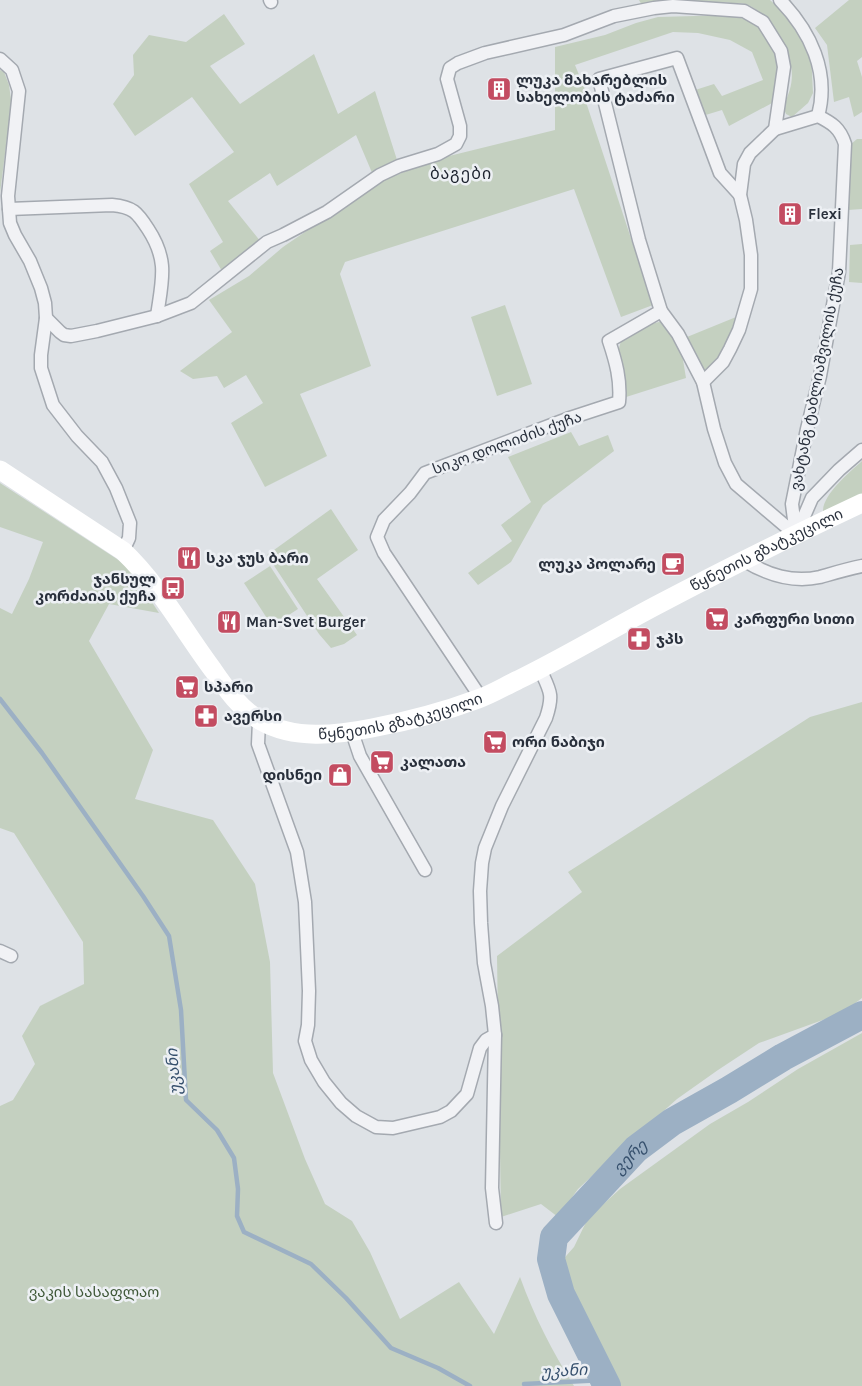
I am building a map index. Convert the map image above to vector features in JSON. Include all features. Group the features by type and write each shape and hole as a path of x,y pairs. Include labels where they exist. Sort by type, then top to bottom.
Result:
{"main road":[{"name":"წყნეთის გზატკეცილი","path":"0,470 123,552 138,566 235,699 259,720 270,726 293,732 332,735 438,714 480,698 540,669 744,561 862,503"}],"street":[{"path":"703,382 723,362 739,330 751,289 752,256 740,195 744,164 750,153 775,129 818,116 821,104 822,87 819,65 813,47 794,15 780,0"},
{"path":"46,318 64,335 71,336 158,316 191,303 267,242 283,236 326,212 380,175 399,166 444,151 456,144 460,136 460,126 447,79 450,68 485,53 564,35 632,11 674,6 744,11 763,22 781,51 784,67 775,129"},
{"path":"740,195 720,173 677,58 599,79 639,240 661,310 678,334 703,382 714,429 736,484 796,535 812,498 839,470 862,450"},
{"path":"0,59 12,70 19,91 10,179 10,222 30,261 45,303 46,318 40,355 41,368 49,396 60,416 102,462 116,488 130,523 129,538 123,552"},
{"name":"ვახტანგ ტაბლიაშვილის ქუჩა","path":"796,535 792,504 820,376 839,272 845,144 836,125 818,116"},
{"path":"10,209 112,205 126,206 138,214 156,242 162,258 163,275 158,316"},
{"name":"სიკო დოლიძის ქუჩა","path":"480,698 473,684 384,553 377,537 384,520 425,473 483,450 619,402 618,369 609,341 661,310"},
{"path":"744,561 761,571 786,579 802,580 862,566"},
{"path":"496,1223 492,1188 495,1035 480,923 482,863 485,848 502,806 546,718 551,703 551,692 540,669"},
{"path":"259,720 258,744 297,852 305,902 308,971 308,1025 305,1041 311,1060 324,1082 341,1103 356,1116 376,1127 393,1128 440,1117 451,1111 467,1094 480,1048 486,1040 495,1035"},
{"path":"352,732 360,756 425,870"}],"green space":[{"path":"639,0 770,0 789,17 811,53 813,93 808,103 792,117 786,114 783,107 792,78 788,56 775,29 754,8 742,3 710,2 644,9"},
{"path":"849,0 862,0 862,57 857,61 862,77 862,112 854,117 849,97 834,102 827,45 815,28"},
{"path":"224,14 245,44 210,66 240,104 314,54 338,114 375,91 398,163 373,175 356,135 277,186 270,173 228,201 261,242 222,271 210,251 223,242 189,184 234,152 192,97 135,136 113,104 134,75 133,55 149,35 186,42"},
{"path":"731,15 751,21 768,36 777,54 780,71 774,102 729,126 722,110 699,117 692,91 714,84 722,96 763,80 752,52 730,40 698,33 673,32 575,65 586,92 583,93 653,305 621,317 574,189 345,262 340,274 371,366 300,394 327,456 265,487 231,423 263,403 246,375 224,388 217,376 193,379 180,371 232,332 209,300 249,276 283,247 378,182 441,158 555,130 555,47 605,35 658,17"},
{"path":"0,70 4,72 9,85 13,114 7,138 0,193"},
{"path":"857,139 862,139 862,209 848,210 850,145"},
{"path":"862,244 862,283 849,282 850,245"},
{"path":"505,305 532,384 497,396 471,317"},
{"path":"741,315 716,364 693,375 687,337"},
{"path":"662,321 679,336 686,378 623,398 618,352 622,337 632,330"},
{"path":"571,432 579,446 608,435 614,451 543,505 511,562 478,585 468,573 512,541 501,525 531,502 508,457"},
{"path":"862,461 862,497 825,513 823,511 827,498 844,477"},
{"name":"ვაკის სასაფლაო","path":"0,483 120,561 133,573 159,613 109,604 89,641 153,750 135,799 213,820 255,884 270,962 273,1073 305,1159 325,1204 352,1221 370,1252 400,1319 459,1282 494,1334 520,1277 544,1333 574,1386 0,1386 0,1106 13,1100 35,1064 22,1036 40,1006 84,984 83,942 14,833 0,828 0,608 12,614 29,579 43,542 0,527"},
{"path":"331,509 358,550 317,579 357,635 344,644 331,648 319,634 267,555"},
{"path":"270,566 298,609 272,626 244,583"},
{"path":"862,702 862,998 842,1013 759,1043 677,1099 578,1189 558,1217 541,1204 501,1217 497,956 582,892 568,872 810,717"},
{"path":"862,1033 862,1386 609,1386 563,1292 559,1264 574,1247 588,1218 620,1189 710,1124 798,1069"}],"waterway":[{"name":"უკანი","path":"0,699 42,753 169,936 181,1010 186,1100 217,1130 234,1158 238,1189 237,1216 244,1232 311,1264 346,1298 391,1348 438,1368 470,1386"},
{"name":"ვერე","path":"607,1386 561,1294 551,1259 554,1237 636,1149 672,1122 783,1057 862,1015"},
{"name":"უკანი","path":"524,1384 605,1380"}],"place":[{"name":"ლუკა მახარებლის სახელობის ტაძარი","path":"499,89"},
{"name":"Flexi","path":"790,214"},
{"name":"სკა ჯუს ბარი","path":"189,558"},
{"name":"ლუკა პოლარე","path":"673,564"},
{"name":"ჯანსულ კორძაიას ქუჩა","path":"173,588"},
{"name":"კარფური სითი","path":"717,619"},
{"name":"Man-Svet Burger","path":"229,622"},
{"name":"ჯპს","path":"639,639"},
{"name":"სპარი","path":"187,687"},
{"name":"ავერსი","path":"206,716"},
{"name":"ორი ნაბიჯი","path":"495,742"},
{"name":"კალათა","path":"382,762"},
{"name":"დისნეი","path":"340,775"}],"district":[{"name":"ბაგები","path":"461,173"}]}
